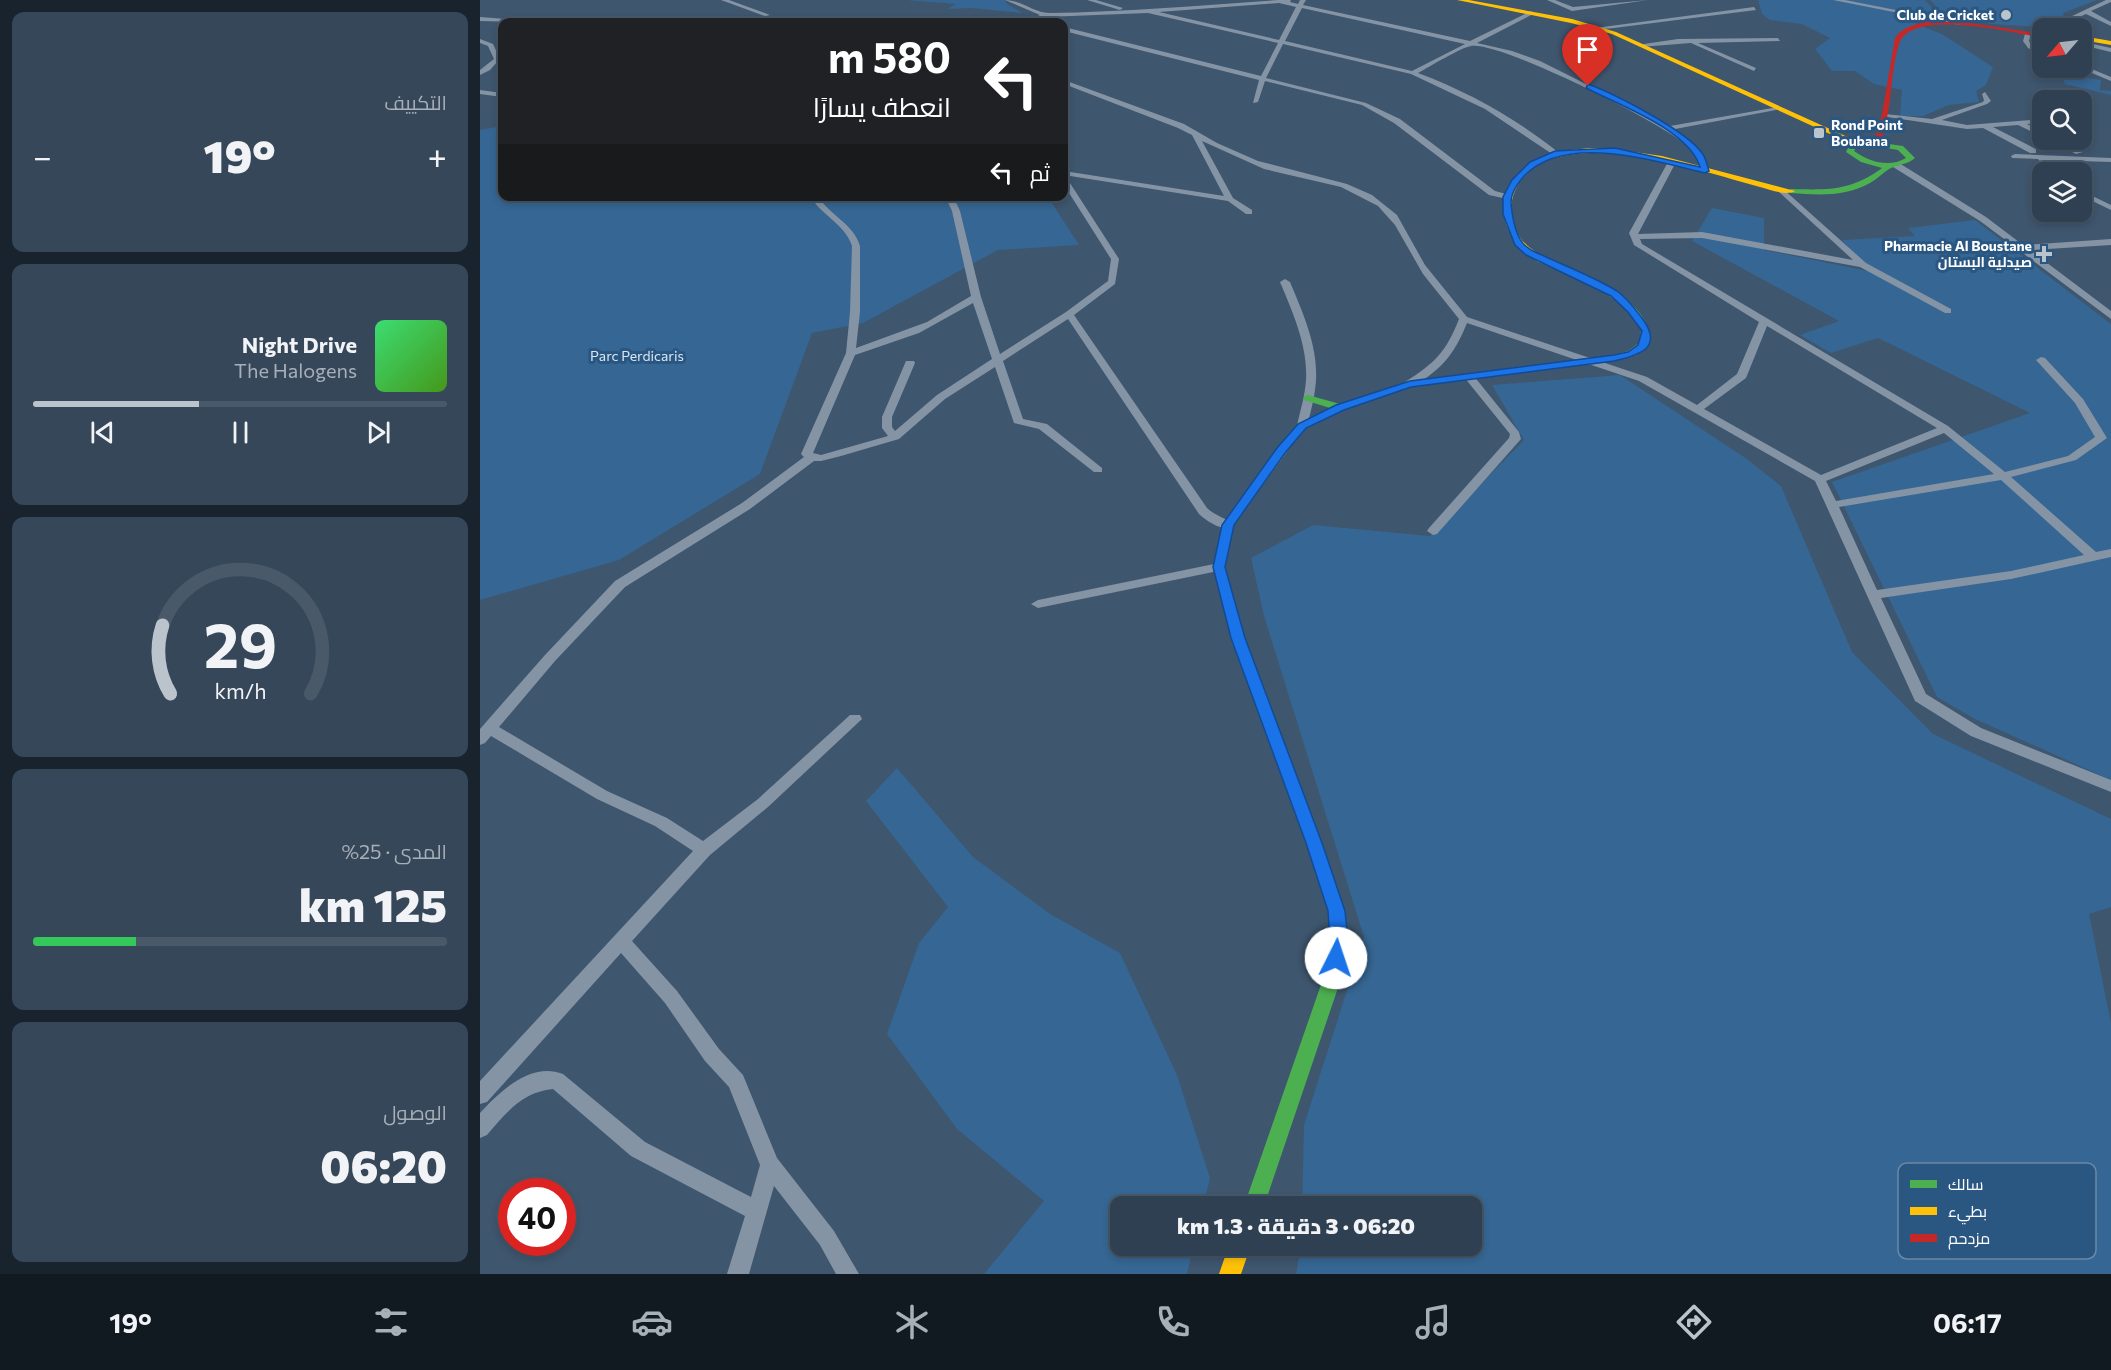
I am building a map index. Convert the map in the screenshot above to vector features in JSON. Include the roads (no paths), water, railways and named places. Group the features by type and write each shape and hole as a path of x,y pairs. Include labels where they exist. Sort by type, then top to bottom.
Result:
{"street":[{"path":"724,0 781,18"},
{"path":"1008,0 1044,15 1300,2 1470,43 1538,62 1669,128 1700,155 1705,171"},
{"path":"1090,0 1133,11"},
{"path":"1174,5 1190,0"},
{"path":"1260,0 1270,2"},
{"path":"1460,0 1598,28 1640,45 1856,145 1883,141 1904,150 1911,158 1904,163 1893,165 1867,162 1850,152 1856,145"},
{"path":"1550,0 1574,9 1646,0"},
{"path":"1836,0 2032,35"},
{"path":"2074,18 2111,0"},
{"path":"1255,102 1263,78 1300,2"},
{"path":"1598,28 1754,9"},
{"path":"1148,11 1413,73 1444,84 1491,108 1533,135 1555,154"},
{"path":"2086,11 2111,24"},
{"path":"1413,73 1531,13"},
{"path":"1039,18 1044,15"},
{"path":"1920,16 1935,23"},
{"path":"480,19 498,20"},
{"path":"1883,141 1889,80 1899,38 1904,31 1935,23 1959,23"},
{"path":"1068,30 1246,76 1341,97 1371,107 1397,122 1492,193 1507,197"},
{"path":"2032,38 2026,41 2032,48"},
{"path":"2092,39 2111,46"},
{"path":"1640,45 1689,41 1778,40"},
{"path":"480,41 491,45 498,55"},
{"path":"1689,41 1754,69"},
{"path":"480,73 498,60"},
{"path":"2092,71 2111,79"},
{"path":"1068,84 1170,122 1194,135 1275,170 1346,186 1380,204 1399,221 1421,264 1442,294 1464,319 1643,379 1821,478 1920,698 1976,732 2111,786"},
{"path":"480,92 498,94"},
{"path":"1933,121 1985,103 1988,101 1984,94"},
{"path":"1669,128 1778,109"},
{"path":"1885,116 1967,127 2032,121"},
{"path":"2017,122 2032,130"},
{"path":"1985,126 2032,150"},
{"path":"1194,135 1230,199"},
{"path":"1257,1196 1333,976 1339,941 1337,911 1238,638 1219,567 1228,525 1281,450 1302,426 1340,407 1410,384 1631,354 1642,347 1647,339 1644,325 1614,294 1542,260 1518,244 1507,214 1507,197 1515,182 1532,164 1555,154 1615,150 1782,190 1840,190 1866,183 1873,176 1893,165"},
{"path":"2075,150 2079,152"},
{"path":"2015,156 2111,160"},
{"path":"2041,158 2045,162"},
{"path":"2100,159 2111,169"},
{"path":"1672,162 1633,233 1642,249 1944,428 2003,476 2094,557"},
{"path":"1867,162 1873,176"},
{"path":"1893,165 1983,219 2111,316"},
{"path":"1068,173 1230,199 1249,212"},
{"path":"817,201 848,229 856,246 855,312 851,353 807,454 820,458 895,437 941,397 998,362 1112,282 1115,259 1068,186"},
{"path":"1782,190 1863,265 1948,311"},
{"path":"2092,198 2111,208"},
{"path":"951,201 956,211 976,297 1018,421 1043,426 1098,470"},
{"path":"1634,237 1701,235 1863,265"},
{"path":"2022,248 2109,242"},
{"path":"1285,282 1303,327 1309,352 1311,379 1302,426"},
{"path":"851,353 942,321 976,297"},
{"path":"1069,314 1203,511 1212,519 1228,525"},
{"path":"1410,384 1445,359 1452,350 1464,319"},
{"path":"1698,409 1742,376 1764,322"},
{"path":"1832,505 2003,476 2072,458 2106,439 2079,401 2041,360"},
{"path":"895,437 887,428 887,417 910,363"},
{"path":"1433,531 1515,439 1515,434 1470,377"},
{"path":"1308,398 1340,407"},
{"path":"1821,478 1936,434 1944,428"},
{"path":"704,850 661,822 602,795 485,734 558,649 620,584 746,506 812,457"},
{"path":"1873,595 2011,574 2111,553"},
{"path":"1038,604 1219,567"},
{"path":"480,1095 704,850 763,803 855,719"},
{"path":"621,941 671,997 712,1054 736,1081 770,1165 827,1238 848,1274"},
{"path":"480,1128 508,1097 524,1085 536,1080 556,1080 638,1149 757,1211"},
{"path":"738,1274 770,1165"},
{"path":"1230,1274 1236,1256"}],"place":[{"name":"Club de Cricket","path":"2006,15"},
{"name":"Rond Point Boubana","path":"1819,133"},
{"name":"Pharmacie Al Boustane صيدلية البستان","path":"2044,254"}],"park label":[{"name":"Parc Perdicaris","path":"637,356"}]}
